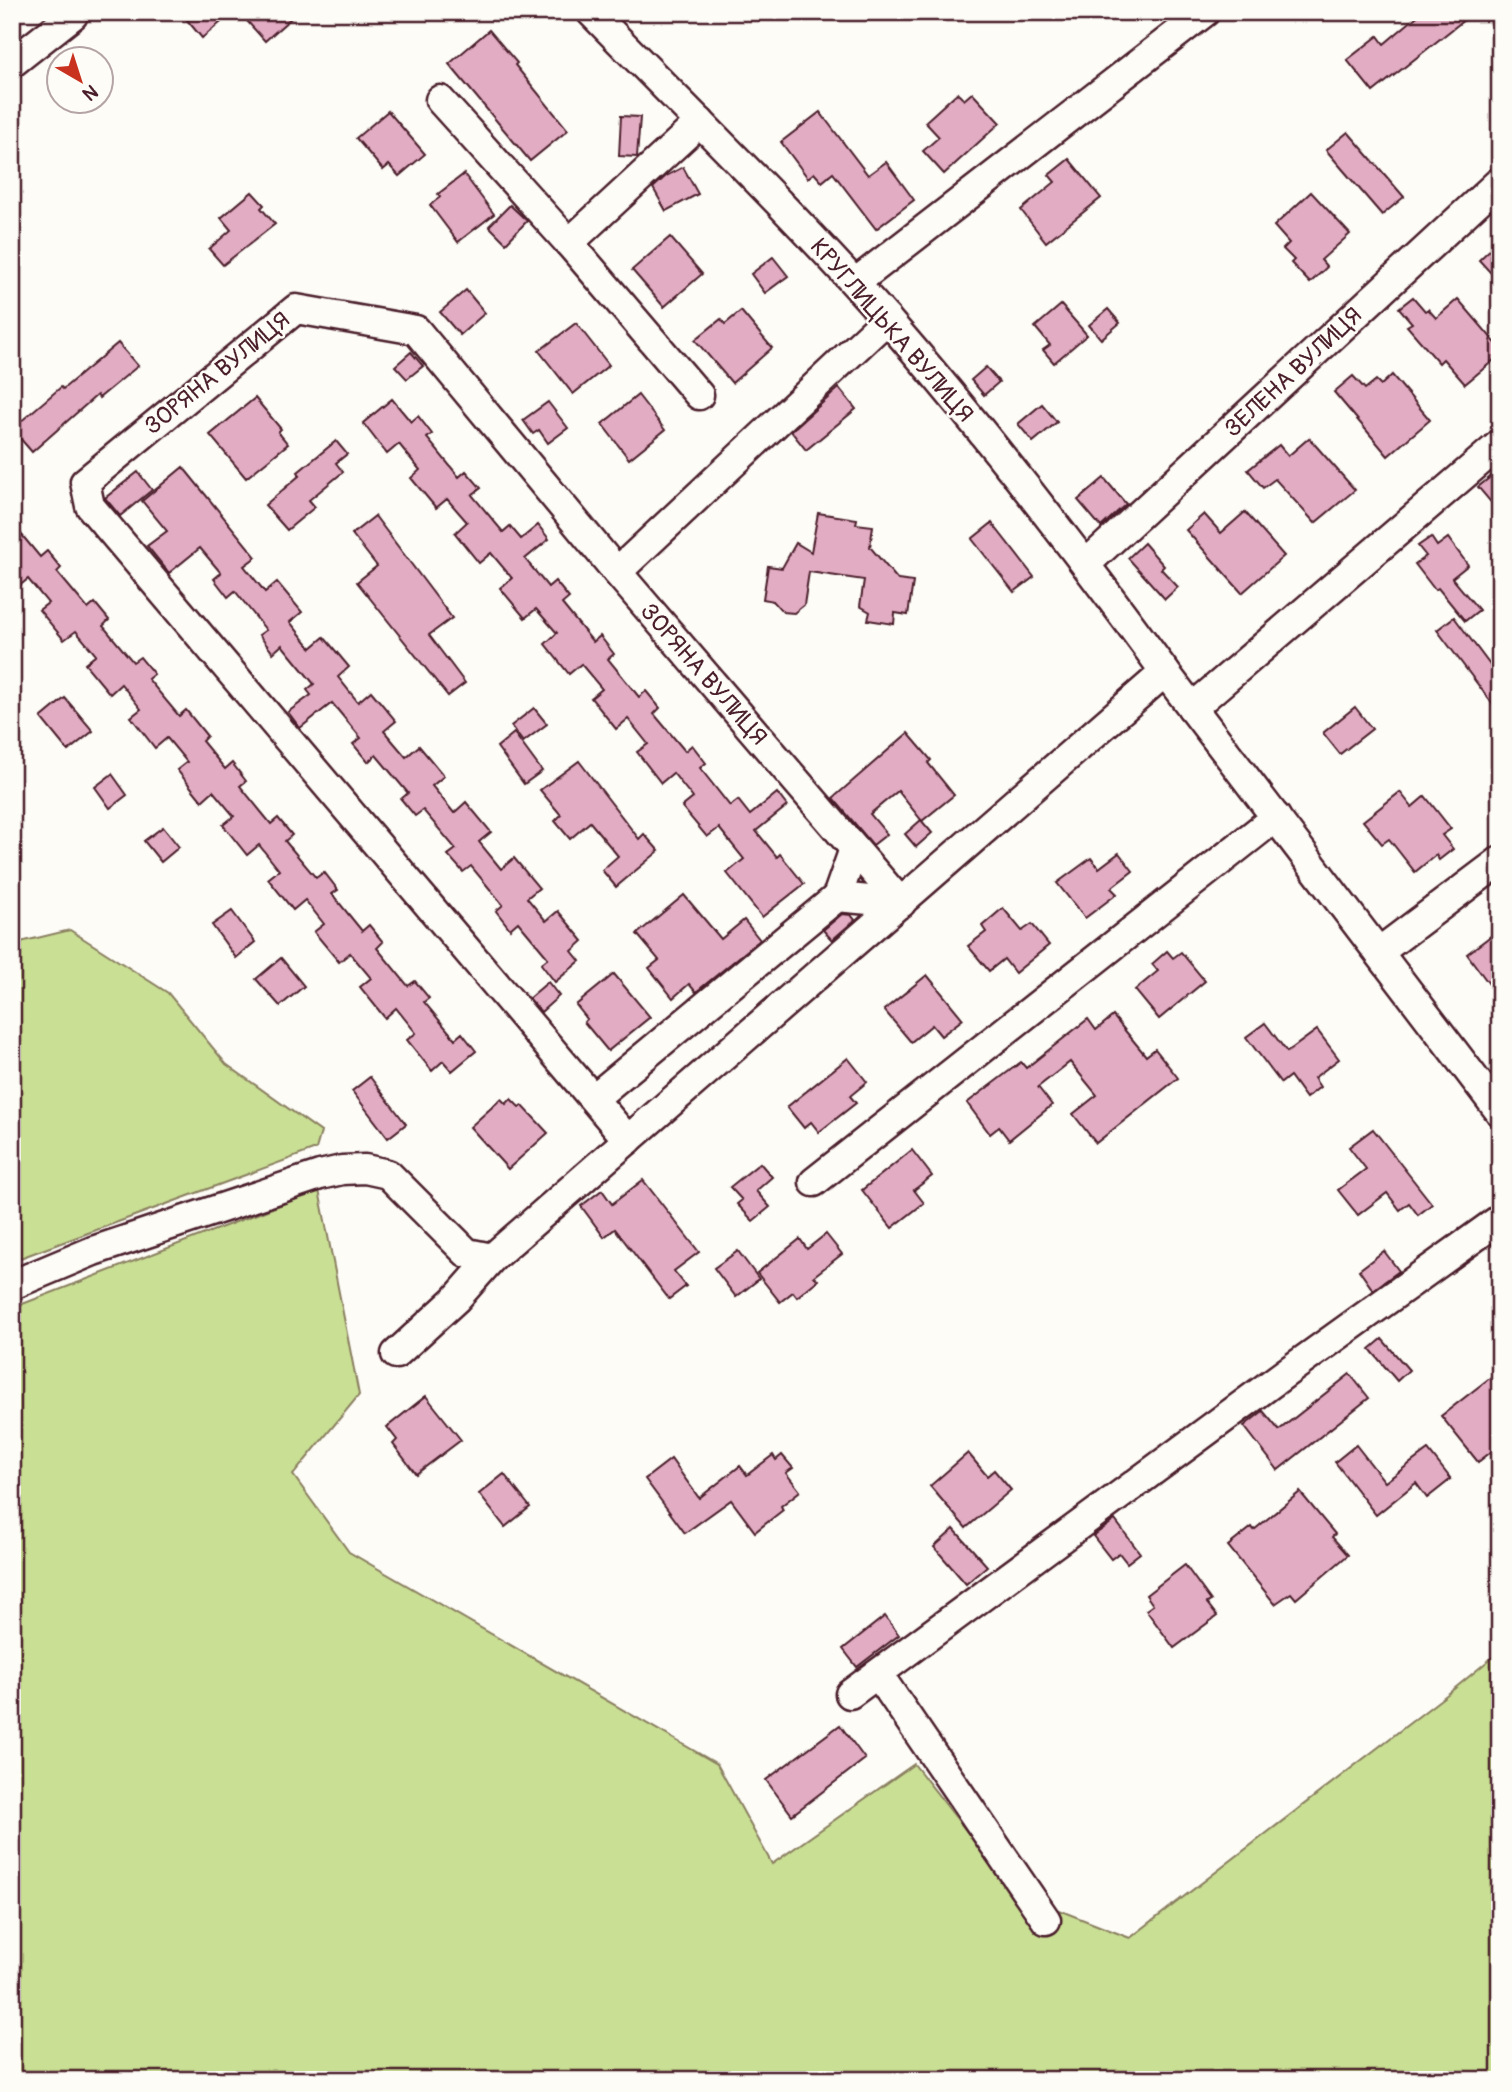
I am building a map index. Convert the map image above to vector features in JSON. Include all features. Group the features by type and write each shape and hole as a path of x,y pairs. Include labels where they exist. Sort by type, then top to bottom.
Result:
{"street":[{"path":"12,63 74,12"},
{"name":"КРУГЛИЦЬКА ВУЛИЦЯ","path":"591,12 855,284 976,425 1086,564 1192,708 1500,1112"},
{"path":"855,284 1205,12"},
{"path":"440,100 569,243 699,395"},
{"path":"569,243 700,122"},
{"name":"ЗЕЛЕНА ВУЛИЦЯ","path":"1086,564 1500,181"},
{"name":"ЗОРЯНА ВУЛИЦЯ","path":"628,1140 90,506 85,482 296,309 416,330 617,572 901,902"},
{"path":"617,572 887,319"},
{"path":"1192,708 1500,444"},
{"path":"396,1353 456,1299 492,1258 1165,672"},
{"path":"814,1182 1276,817"},
{"path":"594,1098 837,897 855,849"},
{"path":"1379,952 1500,861"},
{"path":"837,897 901,902"},
{"path":"12,1285 93,1251 342,1170 365,1169 388,1174 467,1253 492,1258"},
{"path":"850,1695 1500,1219"},
{"path":"878,1674 1046,1920"}],"green space":[{"path":"70,930 168,993 226,1064 321,1132 316,1149 12,1261 12,944"},
{"path":"319,1190 359,1395 293,1475 349,1552 717,1764 772,1864 914,1764 1015,1893 1130,1938 1500,1651 1500,2080 12,2080 12,1308"}],"building":[{"path":"196,12 233,12 202,38 187,20"},
{"path":"239,12 298,12 265,41"},
{"path":"1422,12 1474,12 1373,92 1347,60 1378,36 1384,44"},
{"path":"489,30 568,130 530,161 449,64"},
{"path":"957,93 964,100 972,93 1000,123 944,174 923,151 939,137 925,122"},
{"path":"388,111 425,154 399,176 389,165 383,170 356,138"},
{"path":"820,112 868,175 886,162 914,200 876,229 833,173 822,182 814,173 808,178 781,142"},
{"path":"621,116 640,117 637,157 619,156"},
{"path":"1348,132 1404,197 1382,215 1326,150"},
{"path":"1069,159 1101,198 1046,242 1021,210 1055,182 1049,175"},
{"path":"683,167 698,194 666,211 653,188 666,176"},
{"path":"464,174 494,214 458,242 430,205 440,197 438,194"},
{"path":"252,192 264,205 261,208 275,224 223,265 209,249 231,230 221,218"},
{"path":"1311,192 1350,234 1321,260 1327,267 1310,283 1291,263 1294,260 1283,249 1289,243 1274,226"},
{"path":"510,205 527,221 506,243 489,226"},
{"path":"670,237 702,274 664,307 632,270"},
{"path":"1500,240 1500,283 1479,260"},
{"path":"773,257 788,276 765,293 751,274"},
{"path":"466,290 485,313 460,335 440,312"},
{"path":"1413,297 1425,311 1428,309 1436,318 1458,299 1500,348 1500,355 1465,384 1443,359 1439,363 1407,326 1412,323 1399,308"},
{"path":"1061,305 1087,335 1054,363 1043,350 1050,345 1035,327"},
{"path":"1108,309 1120,323 1101,339 1089,325"},
{"path":"741,311 772,348 732,383 695,340 721,319 725,324"},
{"path":"576,323 609,365 573,394 539,351"},
{"path":"118,343 138,366 99,398 97,395 32,452 12,429"},
{"path":"411,352 423,366 407,379 395,366"},
{"path":"986,367 999,382 984,395 971,380"},
{"path":"1392,375 1430,420 1388,456 1334,392 1353,376 1365,389 1376,380 1381,385"},
{"path":"839,388 856,409 806,450 791,431"},
{"path":"638,395 665,430 629,459 602,424"},
{"path":"255,398 281,429 278,432 288,444 246,478 210,435"},
{"path":"392,399 411,422 418,416 432,434 427,438 459,477 466,471 481,488 472,495 503,532 510,526 521,539 538,525 549,539 525,559 548,587 555,581 569,598 562,604 593,642 600,636 614,654 608,659 639,697 646,691 660,708 654,714 685,751 692,745 706,763 700,768 730,806 738,800 750,815 777,793 787,806 756,831 777,857 780,854 804,884 762,917 727,873 744,859 719,828 707,837 682,807 693,798 673,773 661,783 637,752 648,744 628,719 616,729 591,698 602,689 581,664 569,674 545,644 557,633 536,609 525,618 500,588 512,578 491,553 479,563 455,533 467,522 447,499 436,508 411,478 420,470 399,444 387,454 363,423"},
{"path":"548,402 568,428 548,443 539,430 533,434 523,420"},
{"path":"1042,404 1057,422 1033,442 1018,424"},
{"path":"1309,438 1355,490 1315,523 1275,479 1263,488 1248,470 1279,445 1288,456"},
{"path":"336,441 347,454 336,463 343,472 309,500 315,507 287,530 265,505 300,475 298,472"},
{"path":"183,467 256,557 244,566 265,592 277,582 302,612 290,622 311,648 324,637 349,667 338,677 358,702 371,691 396,721 384,731 406,757 419,746 444,776 432,786 454,813 466,802 491,832 479,842 501,869 514,858 539,888 527,898 546,921 558,911 583,941 572,951 580,961 555,982 541,964 548,958 518,922 510,929 496,911 503,905 471,866 463,872 448,855 456,849 423,810 415,816 401,799 408,793 376,755 368,762 353,744 361,738 332,703 300,728 288,712 311,695 307,690 314,684 282,645 273,653 259,635 266,630 235,591 228,597 214,579 221,573 200,548 169,573 147,546 167,531 142,501"},
{"path":"138,472 152,490 120,516 105,498"},
{"path":"1493,475 1500,484 1500,513 1478,487"},
{"path":"1104,478 1126,504 1101,527 1078,500"},
{"path":"1245,512 1284,556 1242,593 1186,530 1204,514 1221,533"},
{"path":"818,513 857,519 856,524 873,526 870,547 898,580 913,582 908,615 895,613 894,624 868,620 870,612 860,606 864,580 809,572 804,605 794,613 783,612 773,601 763,599 768,566 782,568 796,543 811,552"},
{"path":"375,516 452,618 429,635 465,683 448,696 357,582 377,566 352,534"},
{"path":"992,523 1034,577 1014,592 972,539"},
{"path":"21,534 40,557 47,551 61,568 57,572 88,609 95,603 109,620 103,626 133,662 140,657 154,674 148,679 179,716 186,710 207,736 202,741 225,769 232,763 246,781 240,786 271,824 278,818 292,835 285,841 316,878 324,872 338,890 332,894 362,931 369,925 383,942 377,948 408,986 415,981 429,998 424,1002 455,1039 462,1033 476,1051 452,1071 443,1061 432,1071 407,1040 416,1033 396,1008 385,1018 360,987 371,978 350,953 339,962 314,932 324,924 305,900 293,910 268,879 279,870 259,845 247,855 223,825 234,816 213,791 202,801 177,770 187,762 167,738 155,748 131,717 141,709 121,684 110,694 85,664 96,655 76,631 64,640 39,610 48,603 28,579 12,592 12,541"},
{"path":"1431,537 1437,546 1448,538 1468,565 1452,578 1479,610 1465,621 1438,588 1435,590 1415,564 1426,556 1418,546"},
{"path":"1144,543 1164,566 1161,569 1178,587 1165,599 1128,558"},
{"path":"1454,617 1490,665 1500,657 1500,714 1437,630"},
{"path":"65,698 93,731 68,751 41,718"},
{"path":"1355,707 1372,729 1340,754 1323,733"},
{"path":"534,708 547,724 523,742 511,726"},
{"path":"514,733 542,771 524,784 497,747"},
{"path":"908,733 931,760 928,763 954,795 922,821 898,791 870,814 887,834 873,845 833,798"},
{"path":"579,761 639,839 644,834 659,851 616,887 602,870 618,856 590,822 570,839 555,821 561,815 540,790"},
{"path":"112,774 127,795 110,808 95,787"},
{"path":"1400,792 1412,807 1425,796 1451,829 1442,835 1453,849 1439,860 1436,855 1415,872 1389,839 1382,844 1363,821"},
{"path":"921,820 932,833 916,847 905,834"},
{"path":"163,827 179,847 161,862 144,841"},
{"path":"1119,853 1133,871 1111,888 1117,894 1085,918 1057,883 1091,858 1099,868"},
{"path":"684,895 721,939 744,920 760,940 696,992 689,984 673,998 649,968 659,960 637,934"},
{"path":"1003,908 1022,931 1032,924 1049,945 1015,973 1004,959 989,971 968,946 986,932 982,926"},
{"path":"232,911 255,942 236,958 212,925"},
{"path":"842,914 851,915 855,920 832,940 823,930"},
{"path":"1500,929 1500,999 1467,954"},
{"path":"1167,951 1173,958 1181,952 1205,981 1159,1019 1135,990 1158,971 1152,964"},
{"path":"281,958 304,986 280,1006 256,979"},
{"path":"614,974 650,1017 608,1051 584,1022 587,1019 576,1005"},
{"path":"927,975 963,1019 941,1036 932,1025 911,1042 884,1010"},
{"path":"548,982 559,996 541,1012 529,998"},
{"path":"1113,1016 1146,1056 1155,1049 1178,1078 1096,1143 1073,1114 1097,1095 1070,1062 1038,1087 1052,1105 1009,1140 999,1127 990,1134 967,1103 1021,1062 1026,1068 1088,1019 1096,1030"},
{"path":"1265,1023 1287,1052 1317,1030 1339,1059 1314,1078 1320,1087 1306,1098 1290,1076 1281,1083 1246,1037"},
{"path":"848,1058 867,1082 850,1096 856,1103 819,1132 811,1122 804,1128 787,1107"},
{"path":"370,1077 406,1124 388,1138 352,1091"},
{"path":"501,1099 506,1104 511,1099 519,1107 522,1105 548,1133 508,1169 470,1127"},
{"path":"1373,1129 1432,1204 1418,1215 1409,1203 1400,1210 1387,1193 1358,1215 1338,1190 1366,1169 1349,1147"},
{"path":"912,1150 932,1176 914,1190 924,1203 892,1228 862,1190"},
{"path":"760,1163 772,1177 756,1191 770,1207 753,1221 737,1204 742,1200 730,1187"},
{"path":"643,1180 699,1252 674,1271 686,1286 669,1299 615,1229 604,1237 581,1206 602,1190 612,1204"},
{"path":"826,1234 842,1254 814,1276 818,1280 797,1297 793,1292 780,1302 757,1273 800,1239 807,1249"},
{"path":"738,1251 759,1279 736,1297 714,1268"},
{"path":"1384,1251 1399,1271 1373,1290 1359,1270"},
{"path":"1382,1339 1409,1370 1397,1381 1370,1349"},
{"path":"1500,1370 1500,1445 1478,1462 1441,1416"},
{"path":"1350,1374 1369,1398 1278,1470 1244,1426 1263,1411 1279,1430"},
{"path":"426,1396 461,1440 416,1474 393,1444 397,1440 387,1427"},
{"path":"1356,1445 1385,1482 1428,1450 1451,1479 1427,1498 1416,1483 1376,1515 1335,1462"},
{"path":"968,1453 987,1476 994,1470 1011,1490 966,1528 930,1486"},
{"path":"773,1455 776,1460 782,1455 793,1468 786,1473 800,1491 781,1506 783,1510 755,1532 731,1500 685,1533 645,1479 671,1459 699,1498 740,1466 747,1475"},
{"path":"504,1474 530,1507 505,1527 479,1494"},
{"path":"1300,1492 1335,1534 1332,1537 1348,1555 1296,1599 1291,1593 1275,1604 1228,1546 1252,1527 1254,1530"},
{"path":"1115,1520 1140,1553 1127,1563 1119,1553 1111,1559 1093,1536"},
{"path":"954,1529 987,1566 966,1584 934,1547"},
{"path":"1185,1565 1211,1601 1207,1603 1217,1616 1174,1648 1146,1610 1153,1605 1146,1595"},
{"path":"885,1616 899,1635 857,1667 843,1649"},
{"path":"840,1725 865,1759 792,1815 766,1780"}]}
